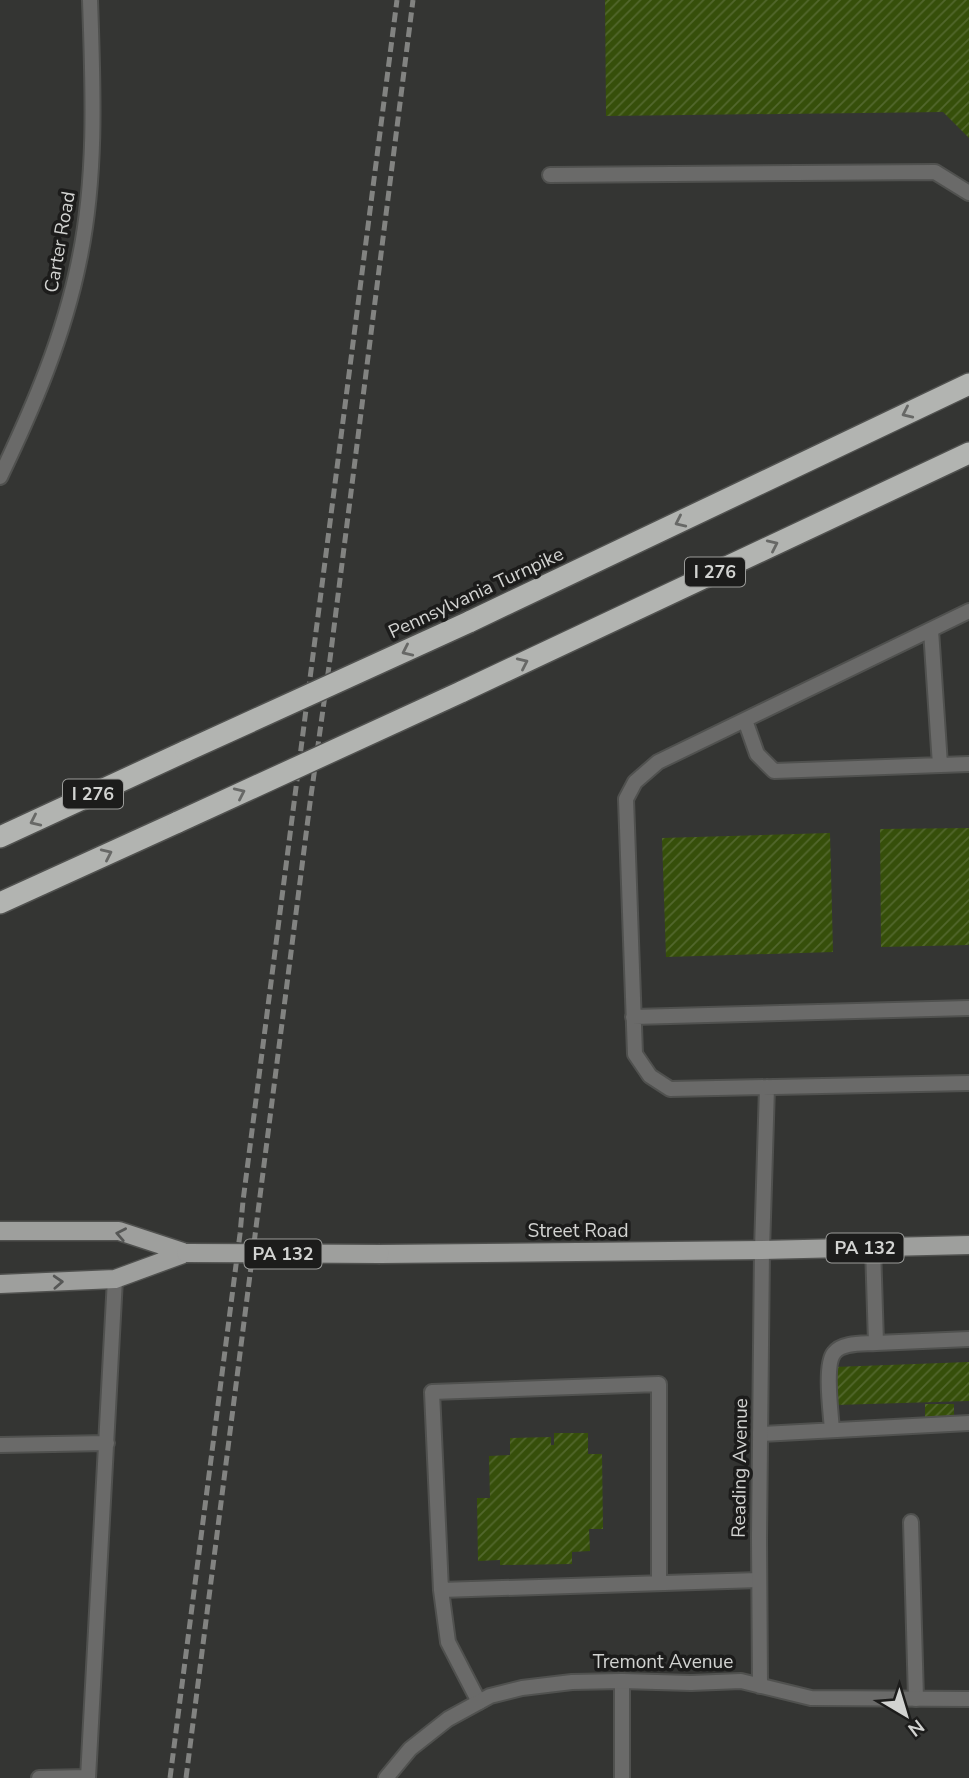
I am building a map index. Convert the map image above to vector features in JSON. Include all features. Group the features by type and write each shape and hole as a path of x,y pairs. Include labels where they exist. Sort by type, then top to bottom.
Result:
{"highway":[{"name":"Pennsylvania Turnpike","path":"0,837 469,622 969,384"},
{"name":"I 276","path":"0,903 461,692 969,453"}],"main road":[{"name":"Street Road","path":"0,1231 119,1231 186,1253 380,1254 969,1245"},
{"name":"Street Road","path":"0,1284 116,1279 186,1253"}],"street":[{"name":"Carter Road","path":"0,477 58,339 80,260 92,156 93,93 89,0"},
{"path":"551,174 935,172 969,192"},
{"path":"969,611 658,762 635,782 626,799 635,1054 650,1076 670,1089 969,1083"},
{"path":"931,629 940,765"},
{"path":"745,720 757,754 774,771 969,764"},
{"path":"633,1017 969,1007"},
{"name":"Reading Avenue","path":"760,1686 762,1250 767,1087"},
{"path":"873,1247 876,1343"},
{"path":"39,1778 88,1777 116,1279"},
{"path":"832,1430 828,1369 834,1353 845,1346 969,1339"},
{"path":"479,1702 448,1642 440,1590 432,1392 659,1384 659,1583"},
{"path":"760,1434 969,1423"},
{"path":"0,1445 107,1443"},
{"path":"911,1522 916,1699"},
{"path":"440,1590 759,1580"},
{"path":"622,1681 622,1778"},
{"name":"Tremont Avenue","path":"386,1778 410,1749 448,1719 490,1696 522,1688 572,1682 741,1681 811,1698 969,1699"}],"building":[{"path":"605,0 969,0 969,138 943,112 606,116"},
{"path":"969,828 969,945 881,947 880,829"},
{"path":"830,833 833,952 666,957 662,838"},
{"path":"969,1362 969,1401 835,1405 834,1367"},
{"path":"925,1404 954,1404 954,1421 925,1422"},
{"path":"554,1433 588,1433 588,1454 602,1454 603,1529 589,1529 590,1551 572,1552 572,1564 500,1565 500,1560 478,1561 477,1498 490,1498 489,1456 510,1455 510,1438 551,1437 551,1445 554,1445"}],"railway":[{"path":"170,1778 397,0"},
{"path":"186,1778 413,0"}]}
